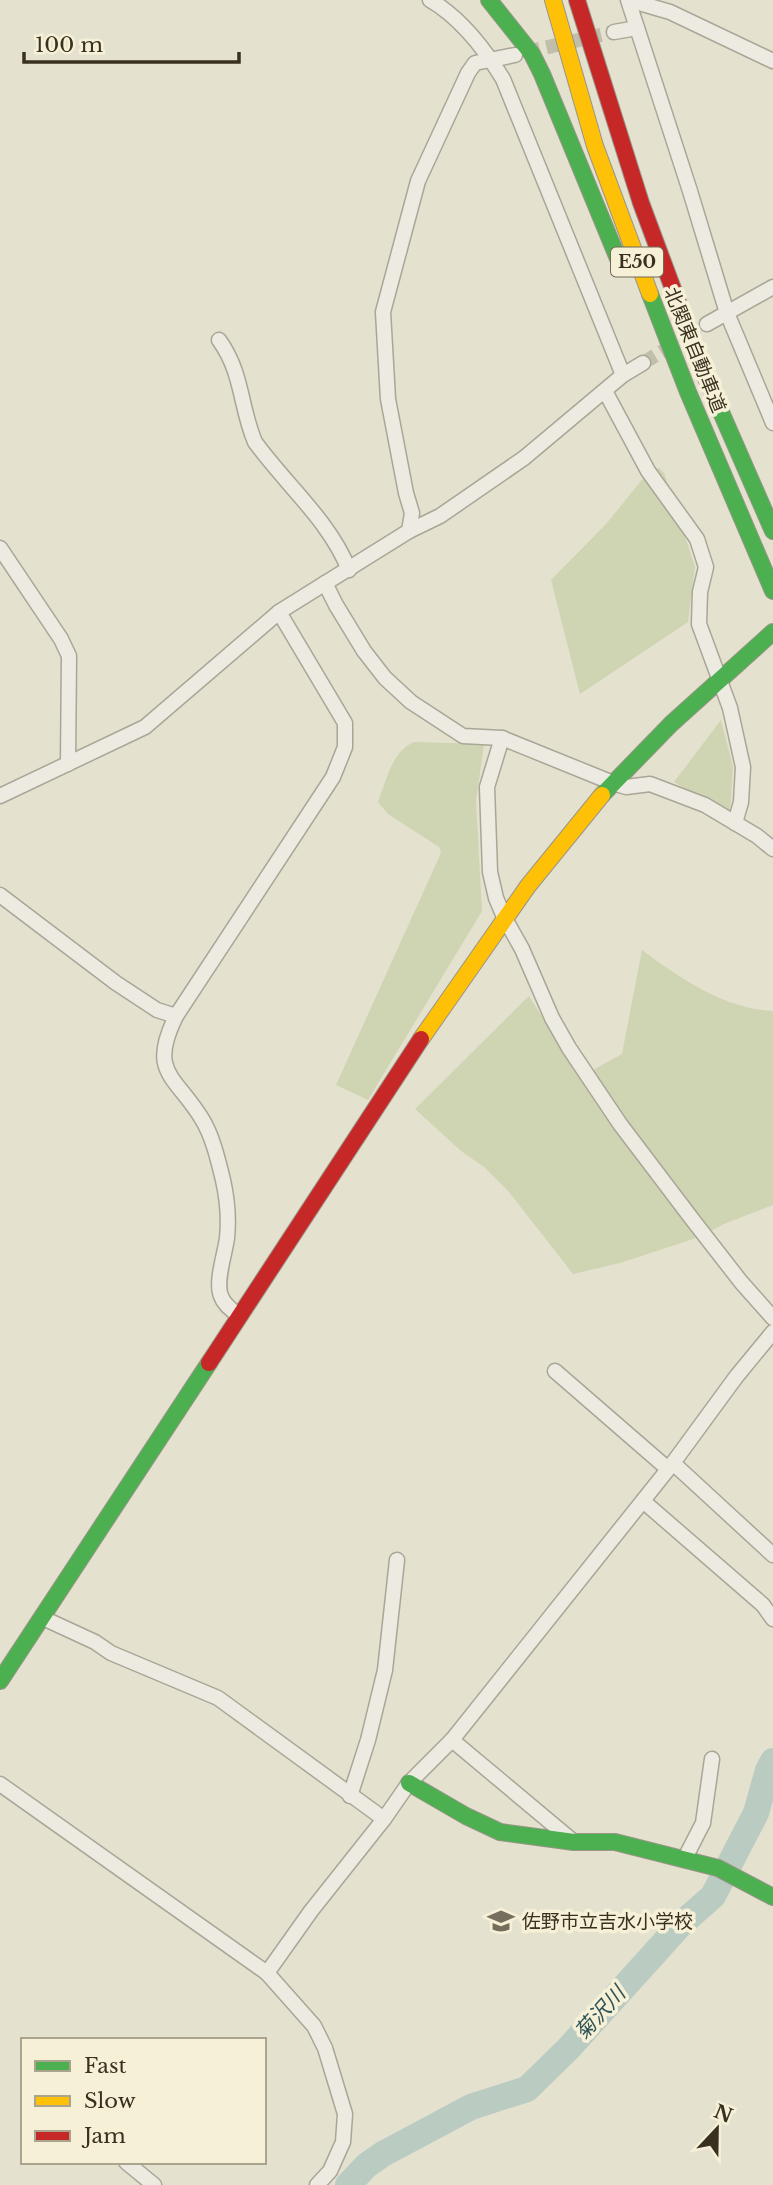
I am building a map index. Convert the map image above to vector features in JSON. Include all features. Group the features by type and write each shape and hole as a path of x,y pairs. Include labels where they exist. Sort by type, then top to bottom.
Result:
{"main road":[{"path":"489,0 525,45 542,74 628,285"},
{"name":"北関東自動車道","path":"553,0 595,146 664,331 771,587"},
{"name":"北関東自動車道","path":"578,0 648,222 709,384 773,531"},
{"path":"591,0 628,125 648,222"},
{"path":"639,310 676,397 741,517"},
{"path":"0,1681 503,917 613,783 720,678 773,632"},
{"path":"409,1783 500,1832 574,1842 615,1842 718,1868 773,1897"}],"street":[{"path":"430,0 453,15 491,60 503,79 623,375"},
{"path":"628,0 727,313 773,423"},
{"path":"628,0 670,12 773,61"},
{"path":"614,32 637,28"},
{"path":"409,531 412,513 388,399 383,312 418,181 468,74 475,63 514,55"},
{"path":"707,324 773,287"},
{"path":"219,340 234,367 255,442 328,530 342,551 349,570"},
{"path":"0,796 145,727 279,612 409,531 440,516 524,458 623,375 643,363"},
{"path":"605,391 648,471 697,539 706,567 700,592 699,624 730,708 743,767 741,802 735,823"},
{"path":"0,548 61,639 69,656 68,764"},
{"path":"325,583 349,628 384,678 411,702 463,736 502,738 626,787 650,784 705,805 757,836 773,849"},
{"path":"239,1316 225,1304 219,1290 228,1236 224,1182 202,1119 170,1078 164,1065 165,1043 176,1016 333,777 345,747 345,723 279,612"},
{"path":"502,738 487,787 490,872 503,917 522,949 552,1018 620,1124 741,1282 773,1318"},
{"path":"0,895 116,983 157,1010 176,1016"},
{"path":"267,1973 409,1783 452,1740 671,1466 737,1377 770,1341"},
{"path":"555,1371 671,1466 773,1555"},
{"path":"643,1501 763,1605 773,1619"},
{"path":"351,1796 385,1670 397,1560"},
{"path":"43,1618 95,1642 111,1653 218,1698 384,1819"},
{"path":"452,1740 574,1842"},
{"path":"684,1860 703,1823 712,1759"},
{"path":"0,1784 267,1973 314,2026 325,2048 345,2114 343,2142 330,2171 317,2185"},
{"path":"128,2164 154,2185"}],"green space":[{"path":"659,468 664,473 695,567 688,622 580,694 551,580 607,523 649,471"},
{"path":"721,720 733,767 730,816 674,782"},
{"path":"414,742 484,744 476,801 482,911 368,1100 336,1085 441,853 439,847 388,814 378,802 395,759 406,746"},
{"path":"642,950 687,981 720,998 737,1005 773,1011 773,1205 699,1237 620,1263 573,1274 509,1192 484,1167 461,1151 415,1109 529,996 572,1064 589,1072 622,1054"}],"waterway":[{"name":"菊沢川","path":"348,2185 367,2165 383,2154 471,2107 527,2089 568,2049 681,1924 713,1896 756,1813 773,1761"}],"tunnel":[{"path":"526,52 614,32"},
{"path":"643,363 675,344"}],"traffic: fast":[{"path":"489,0 532,54 542,74 621,266"},
{"path":"650,294 688,392 773,591"},
{"path":"707,380 773,531"},
{"path":"602,795 671,724 773,632"},
{"path":"0,1681 209,1363"},
{"path":"409,1783 500,1832 574,1842 615,1842 718,1868 773,1897"}],"traffic: slow":[{"path":"553,0 595,146 650,294"},
{"path":"421,1039 528,886 602,795"}],"traffic: jam":[{"path":"577,0 641,203 707,380"},
{"path":"209,1363 421,1039"}],"place":[{"name":"佐野市立吉水小学校","path":"501,1921"}]}
